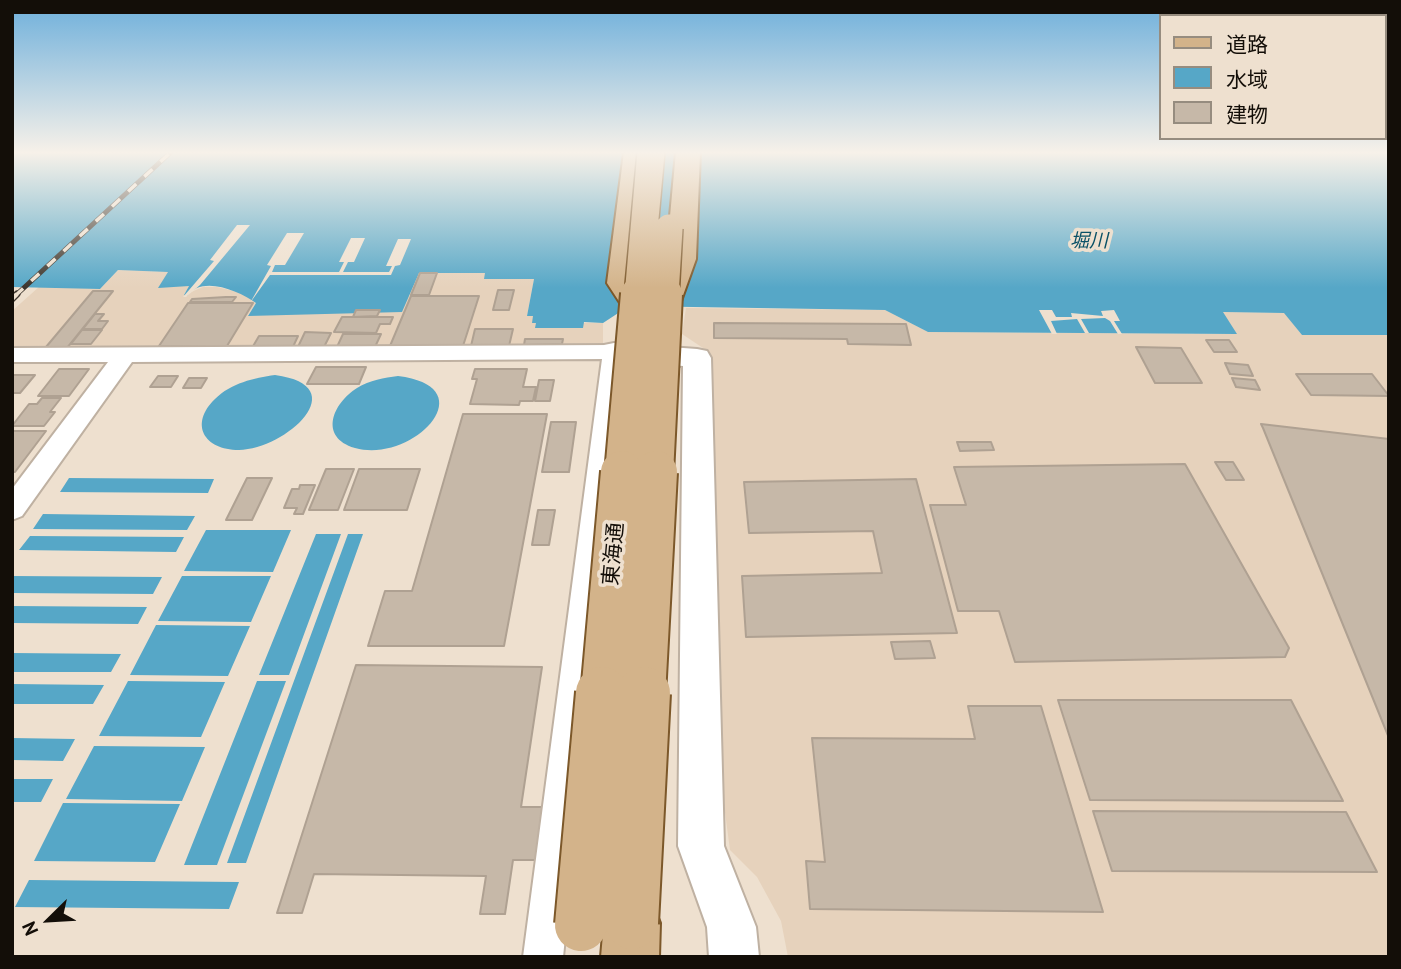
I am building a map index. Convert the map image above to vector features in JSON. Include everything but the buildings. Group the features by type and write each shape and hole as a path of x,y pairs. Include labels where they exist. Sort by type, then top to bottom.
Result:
{"main road":[{"path":"631,197 622,283 651,306 681,259 685,197"},
{"name":"東海通","path":"651,197 651,306"},
{"name":"東海通","path":"593,943 651,306 667,197"}],"street":[{"path":"593,943 614,352"},
{"path":"12,355 614,352 697,358 701,846 704,866 729,914 736,939 734,957"},
{"path":"12,509 124,356"}],"shaded area":[{"path":"118,270 169,272 180,286 189,286 184,295 203,287 217,287 242,293 256,303 248,315 419,273 485,273 485,279 534,279 527,316 534,316 533,323 603,323 603,345 12,349 12,311 40,286 100,289"},
{"path":"686,308 885,310 928,332 1236,334 1222,312 1285,313 1302,335 1389,335 1389,957 788,957 781,921 757,877 730,850 709,692 709,352 682,334"}],"water":[{"name":"堀川","path":"12,197 1389,197 1389,335 1302,335 1284,313 1223,312 1237,334 928,332 885,310 629,306 603,323 584,322 583,328 535,328 536,323 532,323 533,316 527,316 534,279 484,279 485,273 419,273 402,312 248,316 256,303 231,290 202,287 187,296 184,295 189,286 158,288 168,272 118,270 100,289 12,287"},
{"path":"275,375 299,381 310,391 312,403 305,416 292,429 257,447 239,450 217,446 209,440 204,434 203,418 207,408 221,393 235,385"},
{"path":"398,376 424,383 437,394 439,408 432,422 418,435 399,445 377,450 355,448 343,443 333,428 333,420 341,402 362,385"},
{"path":"69,478 214,479 208,493 60,492"},
{"path":"43,514 195,516 187,530 33,529"},
{"path":"206,530 291,530 273,572 184,571"},
{"path":"316,534 341,534 289,675 259,675"},
{"path":"348,534 363,534 246,863 227,863"},
{"path":"30,536 184,537 176,552 19,550"},
{"path":"12,576 162,577 153,594 12,593"},
{"path":"182,576 271,576 251,622 158,621"},
{"path":"12,606 147,607 138,624 12,623"},
{"path":"156,625 250,626 228,676 130,675"},
{"path":"12,653 121,654 111,672 12,672"},
{"path":"128,681 225,682 201,737 99,736"},
{"path":"257,681 286,681 217,865 184,865"},
{"path":"12,684 104,685 93,704 12,704"},
{"path":"12,738 75,739 63,761 12,760"},
{"path":"94,746 205,747 182,801 66,799"},
{"path":"12,779 53,779 41,802 12,802"},
{"path":"63,803 180,804 155,862 34,861"},
{"path":"29,880 239,882 229,909 15,907"}],"pier":[{"path":"237,225 250,225 200,285 183,297 214,261 210,260"},
{"path":"287,233 304,233 285,265 275,265 272,272 339,272 344,262 339,262 351,238 365,238 354,262 348,262 343,272 389,272 392,266 386,266 398,239 411,239 400,265 395,266 391,275 270,275 250,303 271,266 267,265"},
{"path":"1039,310 1052,310 1056,317 1072,317 1071,313 1103,316 1101,311 1114,310 1120,321 1114,321 1122,334 1118,334 1105,318 1081,319 1089,333 1085,333 1077,319 1051,321 1057,334 1052,334"}],"railway":[{"path":"15,296 122,197"},
{"path":"12,299 15,296"}]}
